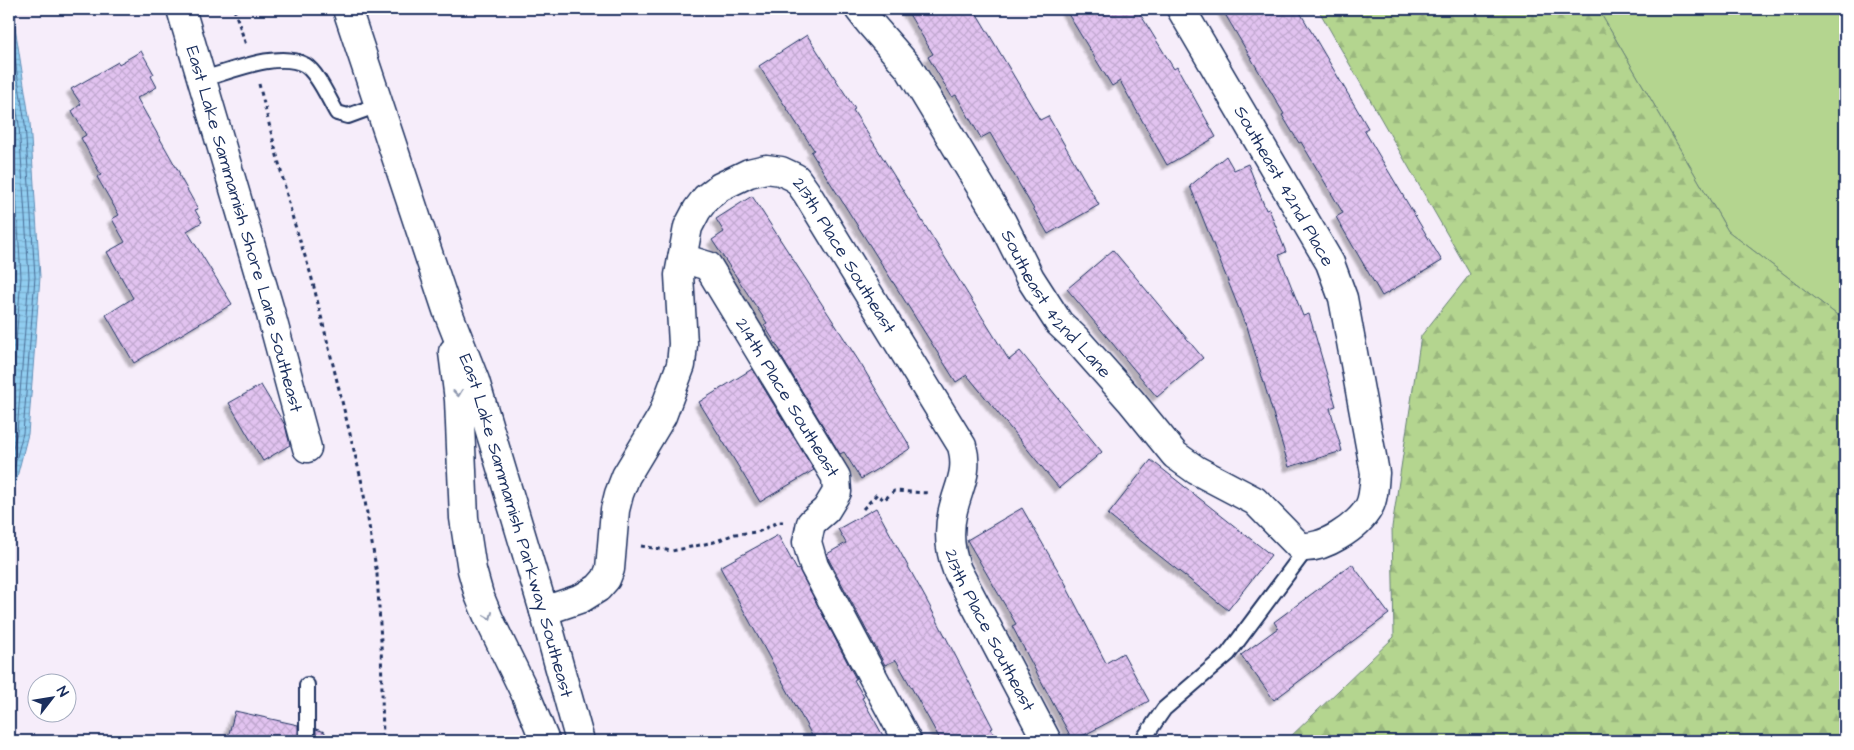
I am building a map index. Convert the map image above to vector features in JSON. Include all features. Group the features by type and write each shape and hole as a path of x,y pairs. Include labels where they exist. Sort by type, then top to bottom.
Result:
{"street":[{"name":"East Lake Sammamish Shore Lane Southeast","path":"181,9 203,79 308,448"},
{"name":"East Lake Sammamish Parkway Southeast","path":"347,9 447,310 475,381 544,611 580,741"},
{"name":"Southeast 42nd Lane","path":"859,9 909,68 1002,222 1030,278 1059,323 1076,339 1131,401 1175,455 1196,470 1255,501 1299,546 1307,548"},
{"name":"Southeast 42nd Place","path":"1181,9 1330,263 1343,298 1373,465 1373,491 1370,506 1358,523 1339,536 1307,548"},
{"name":"213th Place Southeast","path":"544,611 582,598 598,588 606,579 610,569 618,494 626,476 662,416 682,365 683,344 679,294 682,258 688,227 696,210 706,198 720,187 749,173 766,168 781,171 796,178 806,192 962,446 965,457 965,472 953,511 949,542 952,556 957,570 1046,741"},
{"name":"214th Place Southeast","path":"682,258 708,266 836,477 837,492 826,510 811,522 807,542 814,566 907,741"},
{"name":"East Lake Sammamish Parkway Southeast","path":"447,310 459,400 464,518 472,570 490,619 526,695 545,741"}],"lane":[{"path":"203,79 273,59 289,60 305,65 315,76 337,113 348,116 378,104"},
{"path":"1142,741 1164,709 1228,654 1307,548"},
{"path":"307,685 307,741"}],"path":[{"path":"234,9 254,65 293,219 311,275 362,483 377,574 382,641 383,741"}],"green space":[{"path":"1318,9 1598,9 1728,231 1845,321 1845,741 1286,741 1394,637 1392,527 1421,336 1470,274"},
{"path":"1598,9 1845,9 1845,321 1728,231"}],"water":[{"path":"9,9 16,9 15,27 30,123 40,277 28,434 9,508"}],"building":[{"path":"906,9 974,9 1040,120 1048,116 1099,205 1048,234 990,133 981,138 956,95 952,97 928,57 933,54"},
{"path":"1065,9 1137,9 1174,69 1177,67 1216,137 1167,165 1120,81 1112,86"},
{"path":"1222,9 1298,9 1368,128 1364,130 1442,261 1382,296 1336,217 1343,213 1301,142 1299,143 1282,115 1284,114"},
{"path":"807,35 855,109 853,110 1009,360 1020,351 1102,452 1059,488 967,375 956,382 811,152 814,150 759,66"},
{"path":"141,51 154,74 151,76 157,87 137,98 198,209 195,210 202,222 187,231 232,304 134,363 106,315 133,298 107,252 125,242 112,219 119,215 97,177 101,175 81,138 86,135 72,111 81,104 71,89"},
{"path":"1226,156 1234,170 1248,164 1266,210 1269,209 1286,252 1279,255 1303,316 1309,314 1336,406 1330,408 1342,451 1289,467 1246,323 1190,186"},
{"path":"752,196 862,366 911,448 861,479 844,452 840,454 779,353 781,352 764,325 767,323 712,240 724,232 716,219"},
{"path":"1113,250 1203,358 1157,397 1067,289"},
{"path":"752,369 814,470 760,502 699,402"},
{"path":"261,385 285,425 290,445 263,461 229,403"},
{"path":"1151,460 1271,555 1228,610 1108,515"},
{"path":"876,508 926,599 998,741 941,741 896,660 885,665 829,560 827,554 846,543 838,529"},
{"path":"1022,508 1067,586 1106,663 1123,653 1149,701 1073,741 1012,626 1016,624 967,540"},
{"path":"778,535 797,570 799,569 856,679 854,680 864,697 862,698 886,741 815,741 720,567"},
{"path":"1352,564 1389,614 1274,700 1241,655 1278,628 1274,622"},
{"path":"235,711 298,725 298,741 227,741"},
{"path":"316,729 325,732 324,741 316,741"}]}
